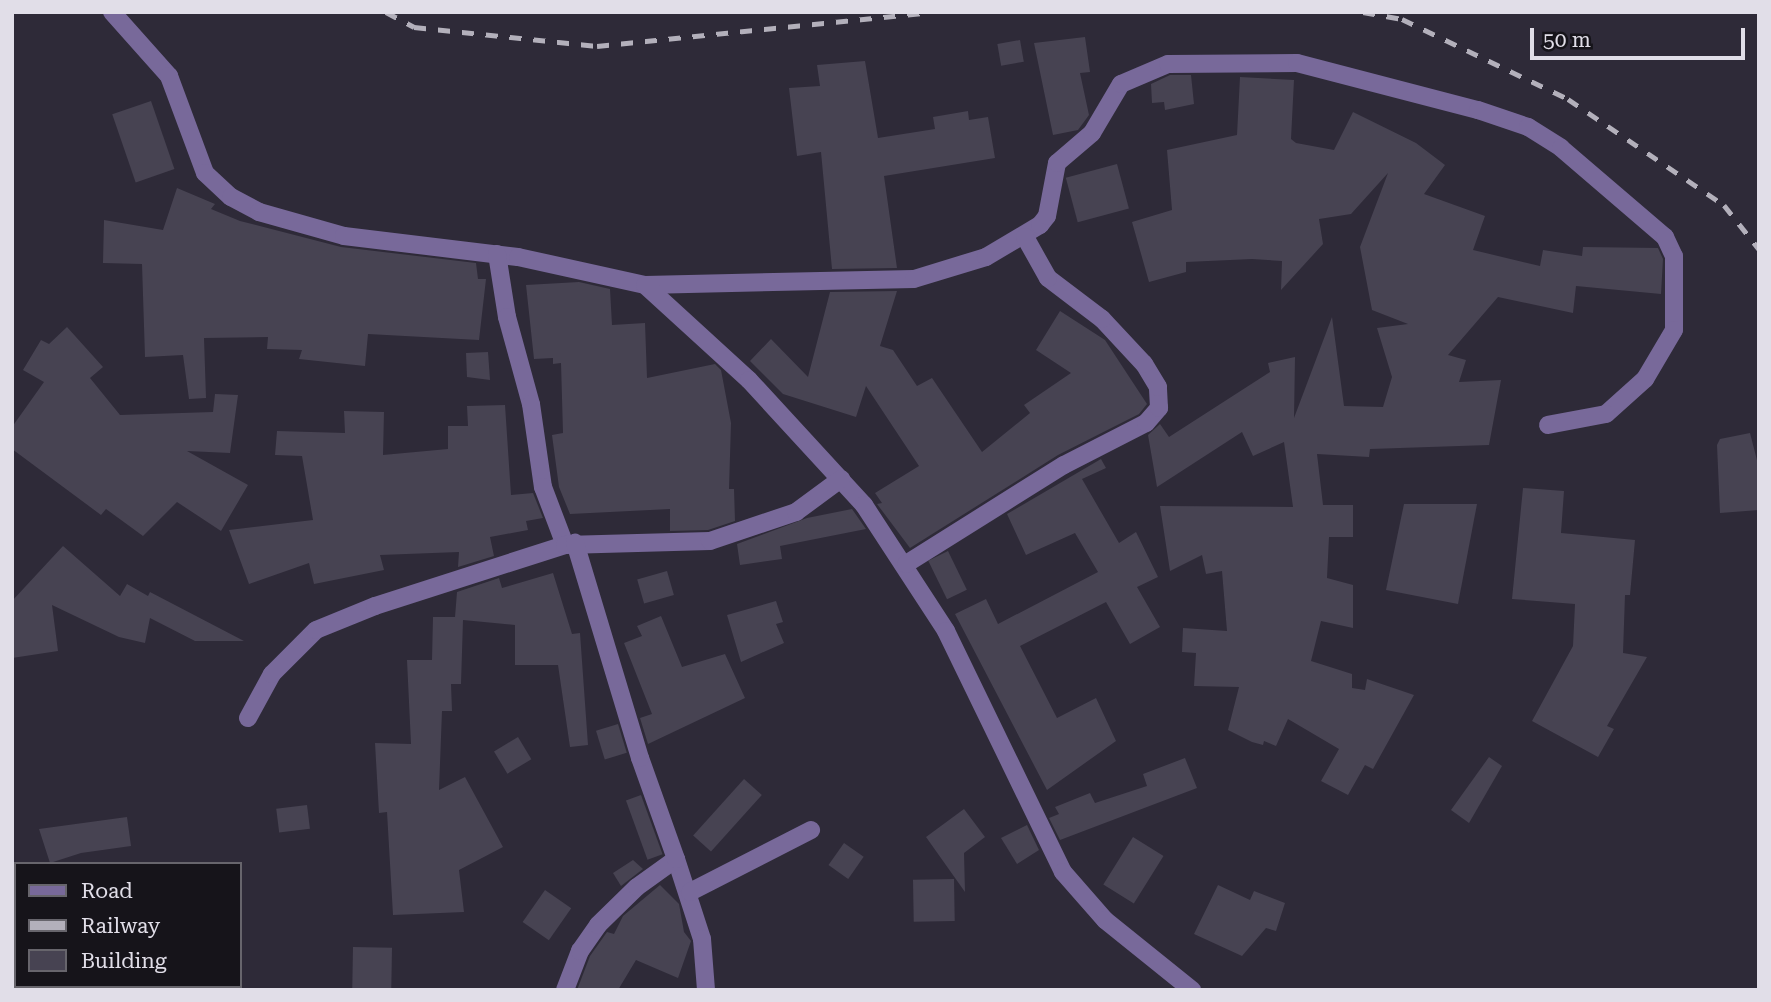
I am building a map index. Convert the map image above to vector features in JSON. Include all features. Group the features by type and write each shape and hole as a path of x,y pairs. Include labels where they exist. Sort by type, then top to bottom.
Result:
{"street":[{"path":"112,12 169,76 205,173 231,197 259,212 317,230 497,254 645,285 914,279 951,270 1025,237 1047,216 1057,163 1092,133 1121,84 1168,64 1297,63 1508,119 1560,148 1665,237 1674,256 1674,330 1645,379 1606,414 1548,425"},
{"path":"905,564 1064,465 1146,423 1159,408 1158,387 1136,353 1102,319 1048,278 1025,237"},
{"path":"497,254 507,317 531,404 543,487 570,544 640,758 690,892 702,939 706,990"},
{"path":"645,285 749,380 841,478 905,564 946,631 1063,872 1105,920 1192,990"},
{"path":"248,718 272,674 316,630 375,606 570,544 710,541 796,512 841,478"},
{"path":"690,892 811,830"},
{"path":"565,990 580,951 598,925 637,887 677,859"}],"building":[{"path":"1085,37 1090,72 1080,73 1089,115 1078,130 1053,135 1034,43"},
{"path":"1020,40 1024,62 1001,66 997,44"},
{"path":"865,61 878,138 935,129 933,117 968,111 969,120 988,117 995,158 884,176 897,268 832,269 821,152 797,156 789,88 820,86 817,65"},
{"path":"1170,75 1191,75 1194,104 1165,110 1164,102 1152,103 1151,84"},
{"path":"1240,77 1294,80 1291,139 1296,143 1334,150 1353,112 1416,143 1445,165 1424,194 1485,216 1473,250 1540,266 1543,250 1582,256 1583,247 1658,248 1663,259 1661,294 1576,286 1573,313 1498,297 1448,355 1466,360 1459,382 1501,380 1489,445 1370,449 1369,457 1317,454 1323,505 1353,505 1353,537 1329,537 1327,578 1353,585 1353,628 1321,621 1311,661 1352,674 1352,688 1365,690 1367,679 1414,695 1373,769 1365,765 1348,795 1321,781 1339,749 1288,719 1276,746 1264,741 1263,745 1252,742 1228,730 1239,687 1194,686 1196,653 1182,652 1183,628 1227,631 1222,571 1206,574 1202,555 1170,571 1160,506 1293,507 1284,442 1253,456 1242,432 1157,487 1148,435 1160,424 1169,437 1270,372 1268,363 1295,357 1294,418 1332,317 1344,406 1383,407 1392,377 1377,328 1408,324 1372,310 1360,247 1388,173 1351,214 1319,219 1323,244 1281,290 1282,261 1252,259 1186,262 1186,272 1149,282 1132,222 1172,210 1167,150 1237,135"},
{"path":"151,101 174,169 136,182 112,114"},
{"path":"1117,164 1129,208 1078,222 1066,178"},
{"path":"177,188 215,204 211,209 240,221 341,247 476,263 478,279 486,279 479,340 368,334 365,366 299,359 302,350 267,349 268,337 204,338 206,398 189,399 183,355 145,357 142,264 103,263 104,220 163,230"},
{"path":"579,282 610,289 612,325 645,323 647,378 715,364 721,370 731,423 729,489 734,489 735,521 708,530 670,531 670,509 570,514 559,487 552,435 563,433 561,363 553,364 553,358 534,359 526,285"},
{"path":"897,291 880,346 893,350 917,386 932,378 982,452 1030,413 1024,405 1071,373 1036,350 1060,311 1105,340 1147,404 1139,414 1058,455 910,548 877,504 882,503 875,493 919,466 866,386 856,417 783,394 750,361 771,339 808,377 830,292"},
{"path":"67,327 103,367 90,378 120,415 213,412 215,394 238,395 230,453 187,451 248,485 221,531 177,502 143,536 106,509 101,515 12,449 12,427 44,382 23,370 41,340 49,344"},
{"path":"488,352 490,380 467,377 466,353"},
{"path":"505,405 511,495 533,493 543,518 526,521 528,530 490,537 494,556 458,567 459,552 380,555 384,570 314,584 309,563 249,584 229,530 313,520 302,456 275,455 277,431 345,433 344,411 384,412 383,455 448,449 448,426 468,426 467,406"},
{"path":"1750,433 1759,468 1759,510 1720,513 1717,445 1720,439"},
{"path":"1101,459 1106,468 1082,479 1119,543 1136,532 1158,577 1137,587 1160,627 1130,644 1106,602 1020,646 1057,718 1096,698 1116,741 1047,790 955,614 986,599 998,624 1098,572 1075,533 1026,555 1007,514"},
{"path":"1523,488 1564,491 1561,533 1635,540 1630,595 1625,595 1623,653 1647,657 1607,726 1614,729 1598,757 1532,721 1573,646 1575,604 1512,599"},
{"path":"1404,504 1477,504 1458,604 1386,590"},
{"path":"852,509 866,529 780,546 782,559 740,565 737,544 807,518"},
{"path":"63,546 120,596 127,584 148,596 150,592 244,641 195,641 150,618 145,643 119,637 52,605 58,651 12,658 12,601"},
{"path":"948,551 967,590 947,599 928,561"},
{"path":"667,571 674,595 644,604 637,580"},
{"path":"553,573 572,634 580,633 588,745 570,747 558,665 515,665 515,625 463,620 461,684 451,684 452,711 442,711 439,790 465,777 503,847 459,870 464,912 393,915 387,812 379,813 375,743 411,744 407,660 432,660 433,617 455,617 457,592 499,578 502,588"},
{"path":"776,601 783,622 776,624 784,643 741,662 727,615"},
{"path":"661,616 682,667 725,654 745,698 648,744 640,718 652,714 624,643 642,636 637,626"},
{"path":"618,724 627,753 605,759 596,731"},
{"path":"518,737 531,759 507,774 494,751"},
{"path":"1489,757 1502,766 1469,823 1451,810"},
{"path":"1185,758 1197,788 1060,840 1049,818 1059,814 1055,807 1090,793 1095,803 1147,786 1143,774"},
{"path":"744,779 762,795 711,852 693,835"},
{"path":"641,795 663,854 648,860 626,800"},
{"path":"307,805 310,829 279,833 276,809"},
{"path":"964,809 985,837 964,853 965,892 926,837"},
{"path":"127,817 131,846 81,853 50,862 39,829"},
{"path":"1027,825 1039,850 1017,864 1001,838"},
{"path":"1133,837 1164,856 1134,904 1103,884"},
{"path":"844,843 864,857 848,879 829,865"},
{"path":"633,860 643,869 621,886 613,873"},
{"path":"954,879 955,921 914,922 913,880"},
{"path":"660,885 679,904 684,932 691,941 678,978 636,960 618,990 577,990 590,956 607,932 614,934 623,916"},
{"path":"1218,885 1250,900 1254,891 1285,903 1276,931 1266,928 1242,956 1194,934"},
{"path":"545,890 571,908 549,940 523,922"},
{"path":"353,947 392,948 391,990 352,990"}],"railway":[{"path":"386,12 414,27 597,46 930,12"},
{"path":"1363,12 1402,19 1568,99 1724,205 1759,249"}]}
